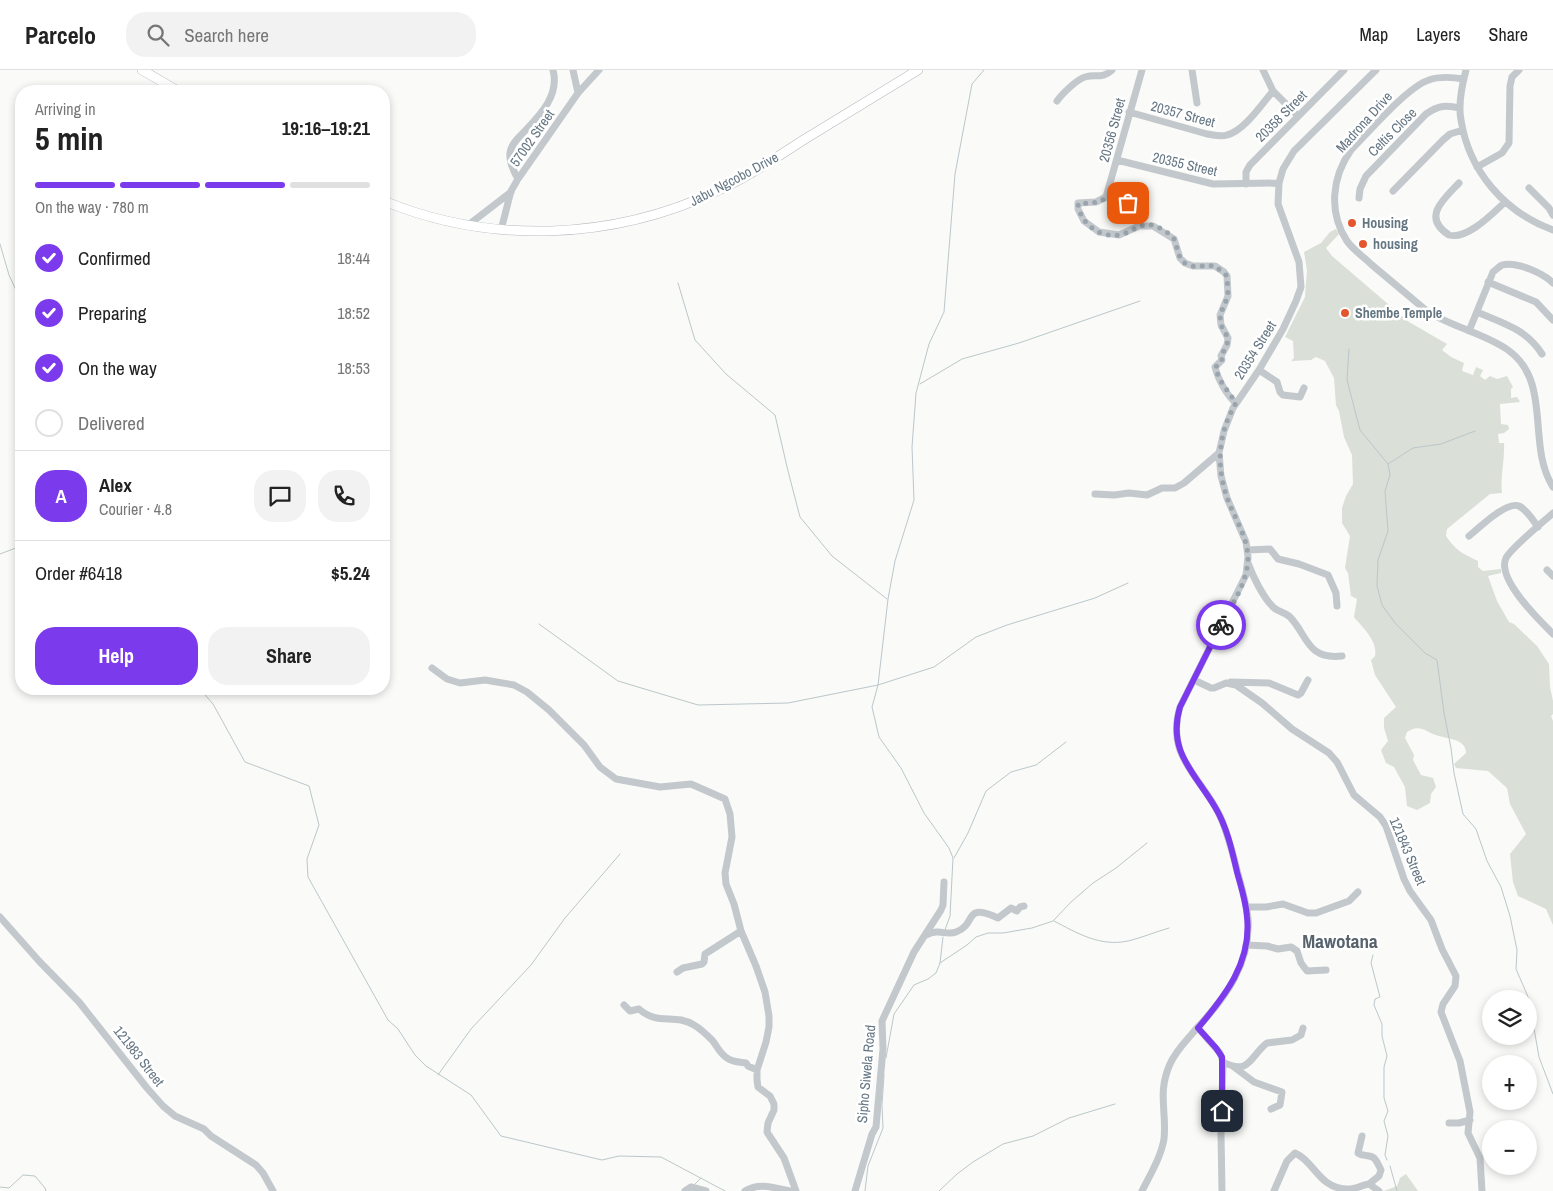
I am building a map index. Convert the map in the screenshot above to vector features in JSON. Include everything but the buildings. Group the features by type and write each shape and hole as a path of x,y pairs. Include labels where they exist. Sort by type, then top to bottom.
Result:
{"main road":[{"path":"142,70 168,85"},
{"name":"Jabu Ngcobo Drive","path":"390,202 422,214 467,226 501,230 548,232 599,227 626,222 679,207 729,185 918,70"}],"street":[{"path":"518,179 511,163 511,150 517,139 544,109 553,93 556,81 554,70"},
{"path":"573,70 578,93"},
{"name":"57002 Street","path":"501,230 511,192 518,179 578,93 600,70"},
{"path":"1057,101 1082,79 1103,76 1112,70"},
{"name":"20356 Street","path":"1106,197 1142,70"},
{"path":"1192,70 1198,103"},
{"path":"1263,70 1273,91 1298,116"},
{"name":"20358 Street","path":"1246,184 1246,172 1250,165 1344,70"},
{"name":"20354 Street","path":"1142,1191 1163,1144 1162,1095 1166,1074 1173,1057 1230,988 1240,968 1246,945 1248,926 1246,907 1224,826 1212,802 1183,758 1177,743 1176,734 1177,716 1180,707 1246,576 1248,563 1248,550 1220,476 1219,453 1224,431 1236,403 1260,370 1290,317 1301,287 1299,262 1278,204 1279,182 1286,161 1376,70"},
{"path":"1466,70 1460,119 1470,152 1477,167 1490,187 1505,202 1524,217 1552,227"},
{"path":"1477,167 1502,153 1509,143 1510,86 1512,77 1519,70"},
{"name":"Madrona Drive","path":"1464,79 1439,77 1413,88 1351,150 1345,159 1336,182 1334,199 1336,216 1347,241 1428,312 1506,349 1523,366 1535,394 1543,464 1546,476 1553,487"},
{"name":"20357 Street","path":"1129,112 1207,134 1227,135 1240,129 1273,91"},
{"name":"Celtis Close","path":"1359,198 1360,189 1366,176 1426,114 1439,106 1448,105 1460,108"},
{"path":"1393,191 1443,140 1450,134 1463,130"},
{"name":"20355 Street","path":"1117,160 1213,184 1279,182"},
{"path":"1459,182 1440,203 1436,212 1437,222 1449,235 1460,236 1466,233 1505,202"},
{"path":"1529,188 1549,208 1553,215"},
{"path":"467,226 511,192"},
{"path":"1128,203 1106,197 1100,202 1078,203 1078,209 1084,221 1099,232 1119,235 1140,226 1153,226 1172,236 1180,258 1185,263 1193,266 1215,266 1227,276 1228,296 1220,315 1221,325 1228,338 1227,345 1221,356 1222,360 1215,368 1220,380 1236,403"},
{"path":"1468,331 1492,272 1498,267 1509,264 1540,273 1553,283"},
{"path":"1488,282 1536,302 1553,320"},
{"path":"1477,312 1520,331 1534,342 1542,354"},
{"path":"1260,370 1277,382 1283,395 1300,397 1304,388"},
{"path":"1095,494 1134,493 1147,495 1162,488 1174,488 1184,483 1219,453"},
{"path":"1469,536 1506,507 1513,505 1521,507 1538,527"},
{"path":"1553,513 1508,555 1504,566 1521,600 1553,634"},
{"path":"1248,550 1270,549 1278,559 1328,574 1336,593 1337,606"},
{"path":"1248,563 1256,582 1271,605 1289,616 1309,645 1322,656 1342,656"},
{"path":"1547,570 1553,576"},
{"path":"432,668 447,678 460,683 481,680 489,681 514,685 527,692 549,710 584,745 600,767 616,779 660,788 692,784 725,799 730,814 732,837 726,879 742,931 765,992 769,1016 766,1042 757,1070 758,1086 770,1096 774,1107 773,1114 768,1123 768,1135 784,1158 796,1191"},
{"path":"1194,680 1211,688 1234,682 1269,682 1298,695 1308,680"},
{"name":"121843 Street","path":"1228,683 1262,703 1292,729 1329,753 1354,795 1376,814 1386,826 1404,879 1410,891 1431,920 1442,949 1456,976 1455,986 1443,1004 1441,1011 1459,1056 1470,1120 1467,1125 1468,1133 1480,1158 1482,1191"},
{"name":"Sipho Siwela Road","path":"855,1191 872,1134 876,1127 883,1049 882,1021 908,963 941,910 944,882"},
{"path":"1246,907 1266,907 1283,904 1316,913 1349,901 1358,892"},
{"path":"925,935 933,931 954,933 964,927 977,912 986,912 998,918 1011,908 1018,911 1024,906"},
{"name":"121983 Street","path":"0,917 38,962 79,1002 163,1106 175,1116 204,1130 256,1165 273,1191"},
{"path":"677,972 683,968 702,964 705,954 742,931"},
{"path":"1246,945 1267,946 1278,949 1291,946 1297,951 1301,963 1307,971 1326,970"},
{"path":"624,1005 630,1011 639,1009 655,1019 676,1019 687,1022 700,1029 710,1038 718,1050 727,1058 735,1062 746,1063 757,1070"},
{"path":"1198,1028 1220,1053 1223,1062 1222,1191"},
{"path":"1231,1066 1240,1067 1252,1061 1266,1042 1296,1039 1301,1035 1303,1028"},
{"path":"1223,1062 1254,1082 1282,1092 1280,1105 1271,1109"},
{"path":"1448,1123 1470,1120"},
{"path":"1274,1191 1287,1161 1295,1153 1322,1180 1333,1186 1346,1189 1369,1184 1378,1176 1381,1170 1374,1158 1362,1156 1358,1153 1362,1136"},
{"path":"1369,1184 1379,1191"},
{"path":"745,1191 756,1186 769,1186 790,1191"},
{"path":"685,1191 691,1187 706,1191"}],"shaded area":[{"path":"1336,229 1339,234 1326,248 1332,256 1409,322 1447,344 1442,350 1464,363 1462,371 1473,375 1476,367 1483,370 1480,376 1485,380 1490,376 1497,379 1507,376 1513,387 1511,389 1511,398 1517,397 1520,402 1500,404 1501,424 1508,425 1509,429 1504,433 1498,434 1499,443 1504,443 1502,493 1490,494 1447,529 1446,536 1460,551 1478,561 1478,567 1483,571 1501,569 1501,573 1488,576 1497,601 1509,622 1514,624 1537,646 1549,664 1553,701 1553,714 1551,716 1553,721 1553,925 1546,909 1518,896 1513,882 1510,854 1526,834 1510,804 1507,788 1488,771 1456,768 1454,764 1466,753 1465,748 1458,741 1437,736 1420,728 1414,729 1407,732 1405,738 1414,755 1413,760 1421,775 1433,778 1436,787 1431,794 1430,803 1417,810 1407,806 1405,787 1394,767 1386,763 1381,750 1388,741 1384,728 1384,718 1396,707 1375,675 1371,660 1375,656 1374,645 1369,635 1354,617 1357,599 1351,596 1348,573 1345,568 1350,536 1342,523 1342,508 1353,484 1352,455 1344,437 1336,405 1334,378 1325,361 1316,357 1311,360 1291,361 1294,358 1293,341 1285,337 1305,297 1307,270 1304,252 1321,243 1330,232"},
{"path":"1406,1174 1418,1191 1384,1191 1397,1186 1400,1178"}],"waterway":[{"path":"945,930 950,916 953,858 949,848 924,813 901,768 879,737 872,707 878,685 888,599 895,561 914,500 912,447 916,393 929,344 944,312 955,174 972,84 984,70"},
{"path":"0,244 15,288"},
{"path":"678,283 695,340 726,374 775,415 800,517 832,556 887,599"},
{"path":"920,384 962,359 1019,343 1140,301"},
{"path":"1349,349 1347,380 1360,430 1388,464 1390,475 1385,491 1388,531 1378,560 1377,586 1382,605 1395,623 1425,653 1437,660 1454,773 1463,814 1476,829 1487,861 1501,887 1510,916 1517,950 1516,969 1525,990"},
{"path":"1388,464 1413,448 1441,444 1475,431"},
{"path":"0,554 15,548"},
{"path":"539,624 618,681 698,705 788,703 878,685 934,667 976,637 1007,625 1095,598 1128,583"},
{"path":"205,695 213,704 245,762 309,786 319,825 307,859 308,877 388,1020 398,1029 415,1055 426,1066 471,1095 501,1136 602,1160 619,1156 661,1157 725,1191"},
{"path":"954,858 968,833 986,791 1011,772 1036,765 1066,742"},
{"path":"940,963 976,937 988,933 1003,933 1032,928 1053,921 1093,883 1116,868 1147,843"},
{"path":"438,1075 471,1029 531,965 565,918 620,854"},
{"path":"1054,921 1089,938 1108,942 1128,941 1169,928"},
{"path":"886,1058 894,1014 914,985 936,973 940,963 943,937"},
{"path":"1373,955 1371,963 1380,997 1375,999 1374,1005 1382,1024 1382,1036 1387,1056 1384,1067 1384,1098 1388,1111 1384,1121 1388,1136 1385,1155 1387,1160"},
{"path":"1537,1045 1539,1057 1553,1094"},
{"path":"865,1191 868,1166 883,1128 884,1075"},
{"path":"939,1191 973,1162 1003,1144 1033,1136 1069,1118 1115,1104"},
{"path":"1390,1166 1397,1191"},
{"path":"0,1187 9,1188 23,1175 35,1176 46,1191"},
{"path":"695,1184 701,1178"}],"way so far":[{"path":"1128,203 1106,197 1100,202 1078,202 1078,209 1087,224 1099,232 1111,235 1124,234 1140,226 1156,227 1172,236 1180,258 1185,263 1193,266 1215,266 1227,276 1228,296 1220,315 1221,325 1228,338 1227,345 1221,356 1222,360 1215,368 1216,374 1236,403 1227,422 1219,453 1220,476 1227,498 1246,542 1248,557 1246,576 1221,625"}],"place":[{"name":"Housing","path":"1352,223"},
{"name":"housing","path":"1363,244"},
{"name":"Shembe Temple","path":"1345,313"}],"district":[{"name":"Mawotana","path":"1340,941"}],"route":[{"path":"1221,625 1180,707 1177,716 1176,734 1178,748 1183,758 1215,806 1224,826 1244,896 1247,915 1247,943 1242,963 1225,995 1198,1028 1222,1057 1222,1111"}]}
